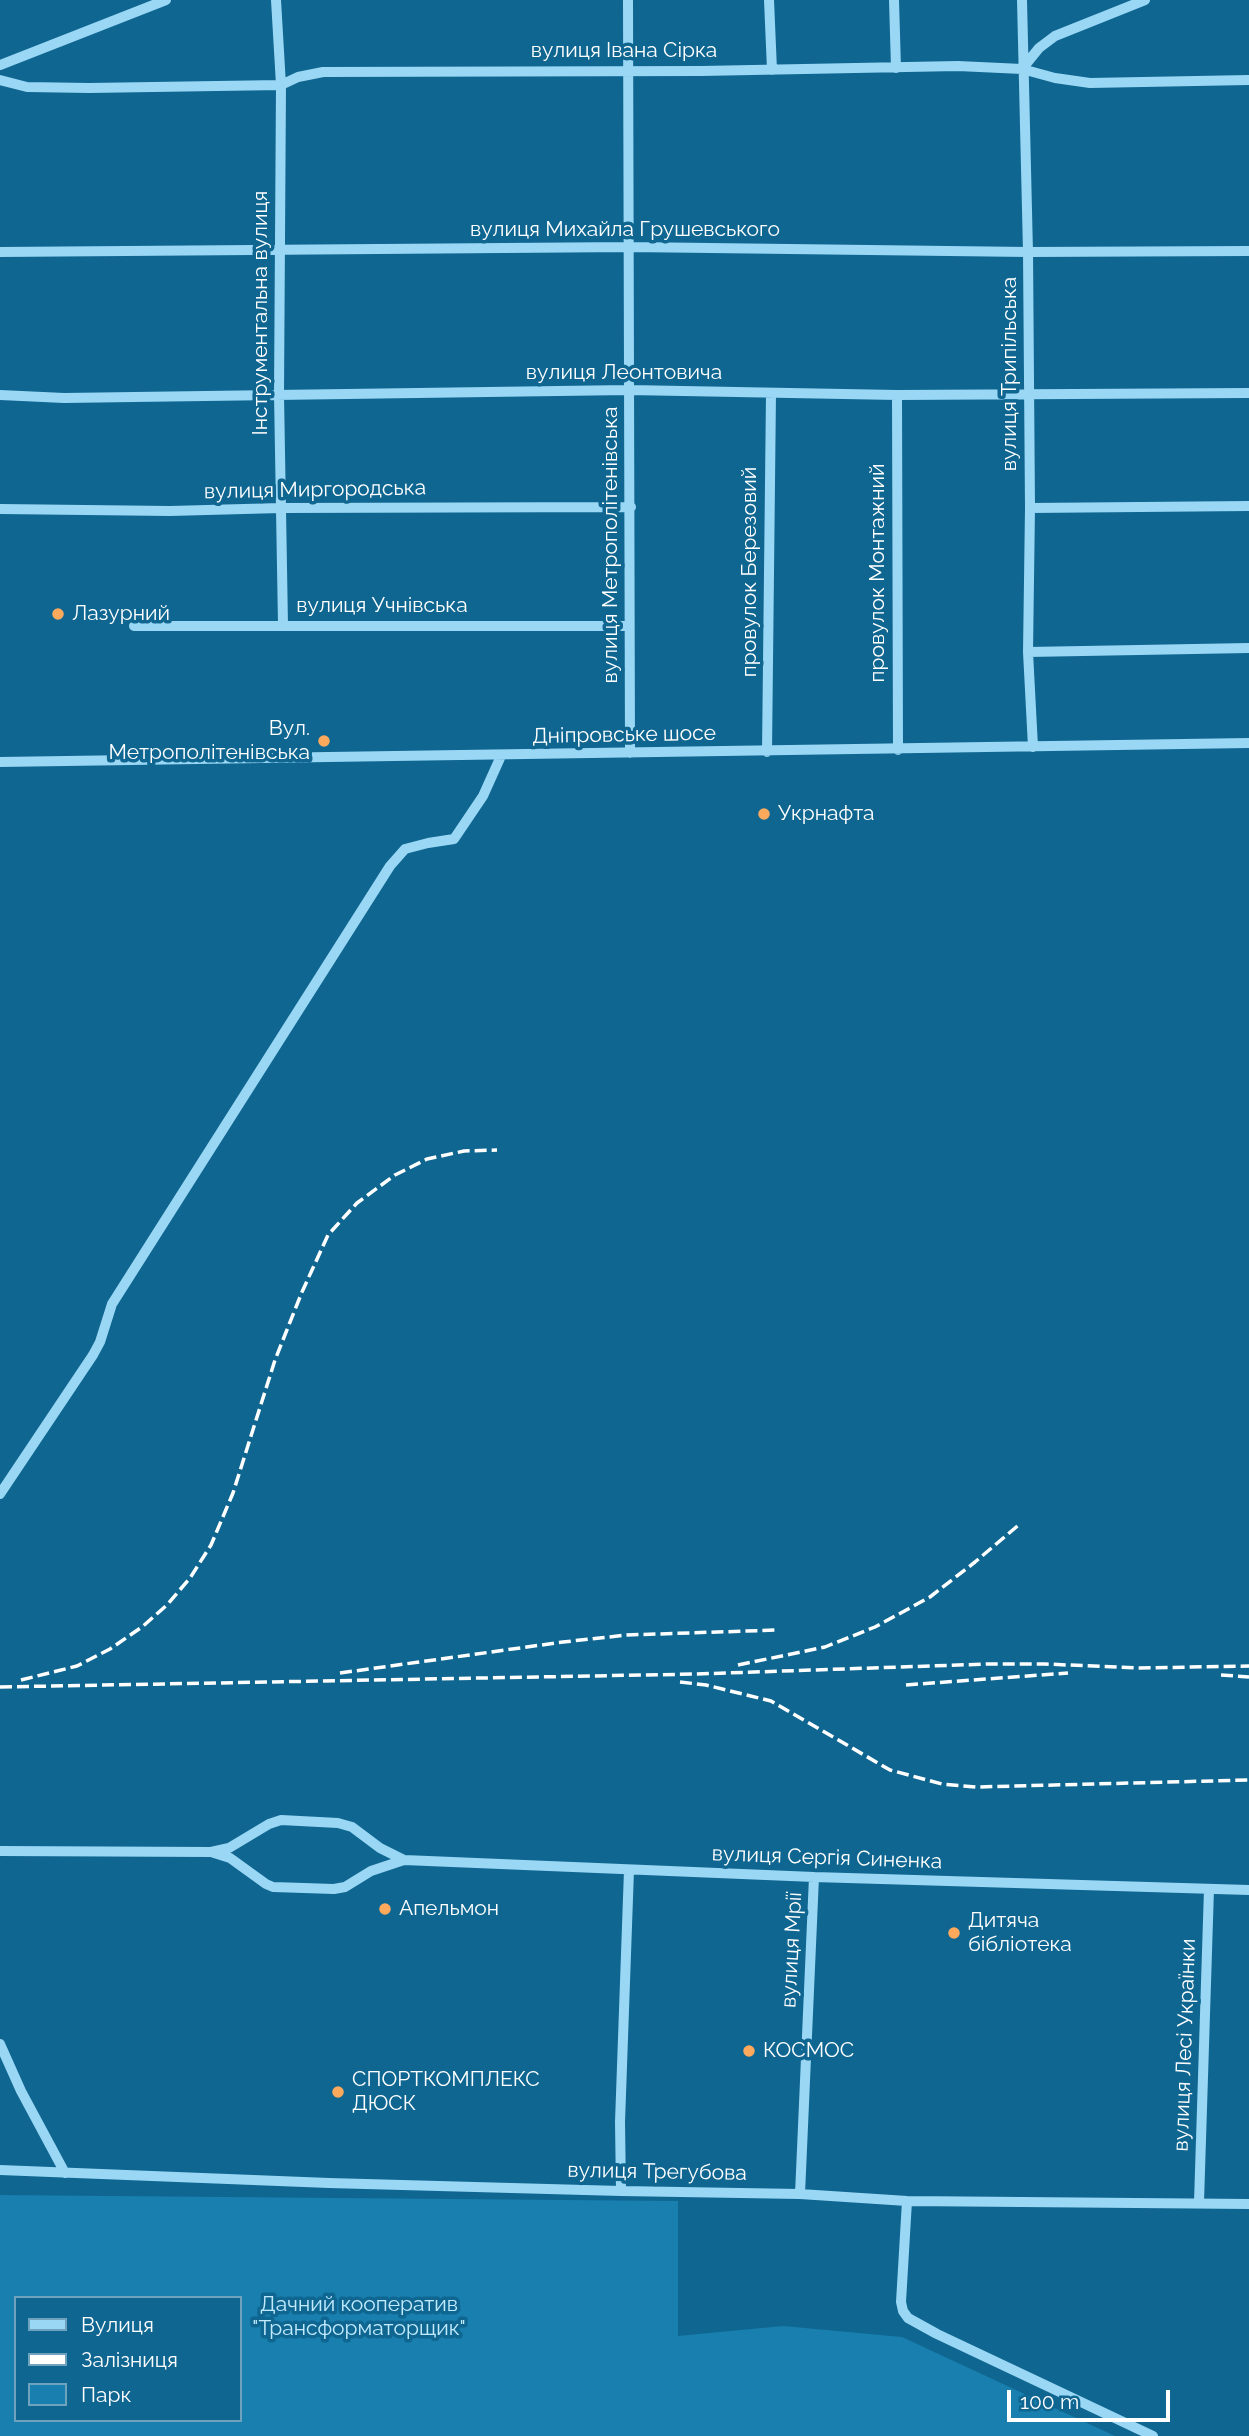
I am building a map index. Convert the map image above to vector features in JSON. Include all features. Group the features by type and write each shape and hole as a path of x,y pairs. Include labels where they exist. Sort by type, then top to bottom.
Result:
{"street":[{"path":"0,65 166,0"},
{"name":"Інструментальна вулиця","path":"276,0 281,85 279,394 283,625"},
{"name":"вулиця Метрополітенівська","path":"628,0 630,754"},
{"path":"769,0 772,70"},
{"path":"894,0 896,68"},
{"name":"вулиця Трипільська","path":"1022,0 1028,252 1028,652 1033,747"},
{"path":"1022,69 1039,48 1055,36 1145,0"},
{"name":"вулиця Івана Сірка","path":"0,80 27,87 65,88 281,85 298,77 323,72 772,70 958,66 1022,69 1055,78 1090,83 1249,80"},
{"name":"вулиця Михайла Грушевського","path":"0,252 630,247 1028,252 1249,251"},
{"name":"вулиця Леонтовича","path":"0,395 64,398 629,390 897,395 1249,393"},
{"name":"провулок Березовий","path":"767,751 771,393"},
{"name":"провулок Монтажний","path":"897,395 898,750"},
{"path":"1030,508 1249,506"},
{"name":"вулиця Миргородська","path":"0,509 170,511 631,507"},
{"name":"вулиця Учнівська","path":"134,626 629,626"},
{"path":"1028,652 1249,648"},
{"name":"Дніпровське шосе","path":"0,762 1249,743"},
{"path":"0,1494 88,1363 100,1342 112,1304 390,866 405,849 454,839 484,796 501,756"},
{"name":"вулиця Сергія Синенка","path":"0,1852 211,1852 229,1848 269,1824 281,1820 338,1822 352,1827 380,1848 404,1860"},
{"name":"вулиця Сергія Синенка","path":"211,1852 230,1858 273,1887 345,1887 386,1864 404,1860 814,1877 1249,1890"},
{"path":"621,2191 620,2122 629,1870"},
{"name":"вулиця Мрії","path":"800,2194 814,1877"},
{"name":"вулиця Лесі Українки","path":"1199,2202 1209,1889"},
{"path":"0,2044 21,2091 65,2173"},
{"name":"вулиця Трегубова","path":"0,2170 621,2191 800,2194 907,2201 1249,2204"},
{"path":"907,2201 901,2302 908,2318 1153,2436"}],"green space":[{"name":"Дачний кооператив \"Трансформаторщик\"","path":"0,2195 678,2201 678,2336 783,2326 902,2337 1115,2436 0,2436"}],"railway":[{"path":"21,1680 77,1666 110,1649 142,1627 167,1605 190,1578 211,1545 233,1493 275,1360 328,1235 357,1203 395,1175 427,1159 464,1151 497,1150"},
{"path":"738,1665 825,1647 875,1627 930,1597 1021,1523"},
{"path":"340,1673 627,1635 778,1630"},
{"path":"0,1687 697,1674 989,1664 1139,1668 1249,1666"},
{"path":"906,1685 1068,1673"},
{"path":"1221,1675 1249,1677"},
{"path":"680,1682 706,1685 771,1701 890,1770 942,1784 976,1787 1249,1780"}],"place":[{"name":"Лазурний","path":"58,614"},
{"name":"Вул. Метрополітенівська","path":"324,741"},
{"name":"Укрнафта","path":"764,814"},
{"name":"Апельмон","path":"385,1909"},
{"name":"Дитяча бібліотека","path":"954,1933"},
{"name":"КОСМОС","path":"749,2051"},
{"name":"СПОРТКОМПЛЕКС ДЮСК","path":"338,2092"}]}
